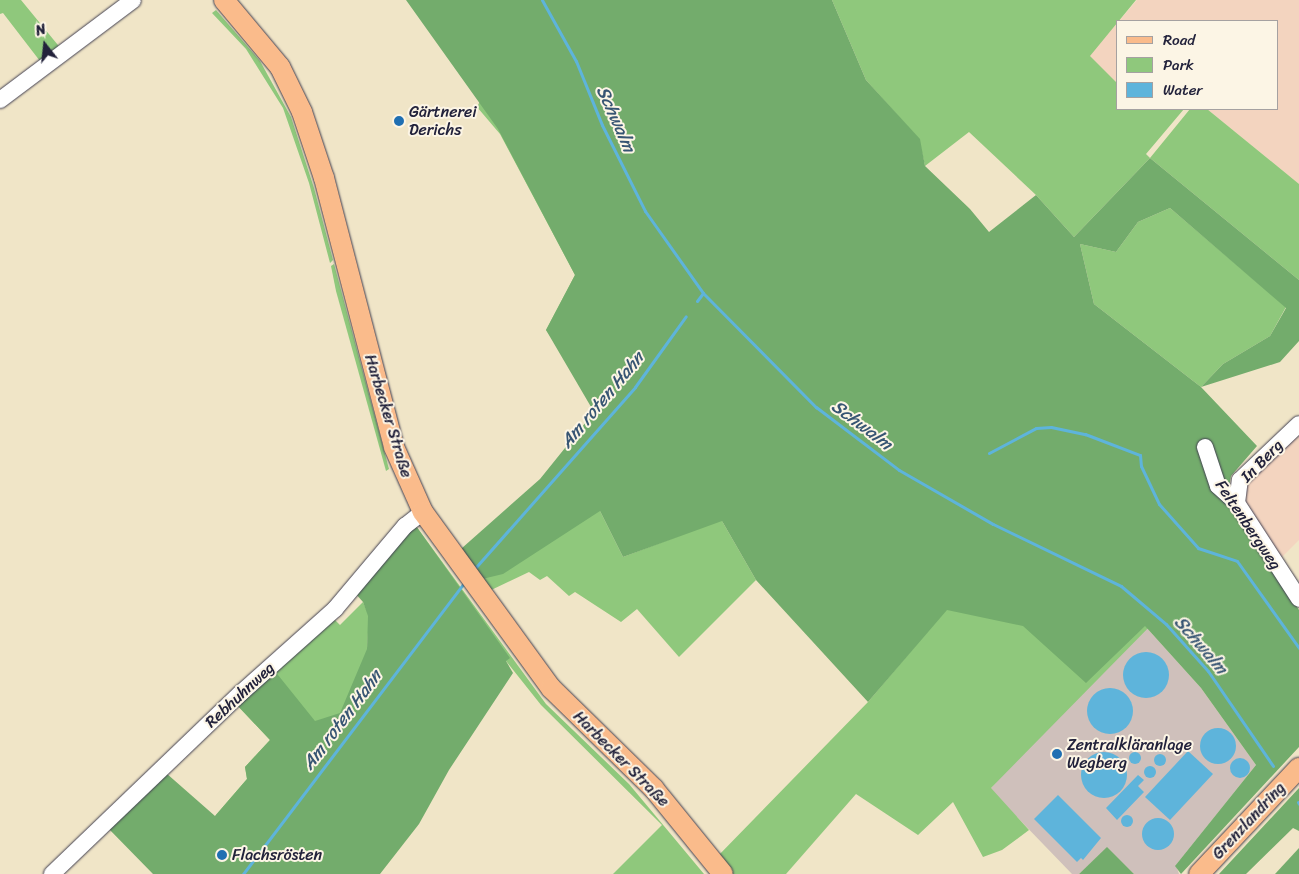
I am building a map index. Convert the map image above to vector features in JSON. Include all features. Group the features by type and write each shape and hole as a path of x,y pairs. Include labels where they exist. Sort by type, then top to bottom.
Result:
{"main road":[{"name":"Harbecker Straße","path":"224,0 280,67 302,112 324,178 394,447 423,512 551,688 654,789 723,874"},
{"name":"Grenzlandring","path":"1199,874 1299,768"}],"street":[{"path":"0,100 132,0"},
{"name":"In Berg","path":"1237,503 1240,480 1299,424"},
{"name":"Feltenbergweg","path":"1205,447 1218,486 1237,503 1299,599"},
{"name":"Rebhuhnweg","path":"52,874 234,700 335,609 405,526 423,512"}],"shaded area":[{"path":"1137,0 1299,0 1299,184 1208,110 1279,110 1279,20 1120,20"},
{"path":"1116,24 1116,82 1089,56"},
{"path":"1299,427 1299,540 1277,562 1240,492"},
{"name":"Zentralkläranlage Wegberg","path":"1145,626 1201,688 1256,765 1176,865 1179,874 1134,874 1107,848 1079,874 1072,874 990,789 1086,683"}],"green space":[{"path":"0,0 21,0 62,50 43,65 3,13 0,14"},
{"path":"406,0 832,0 866,80 920,139 925,166 970,209 989,232 1036,195 1074,237 1150,158 1299,280 1299,341 1280,362 1201,387 1257,446 1231,476 1227,498 1299,610 1299,747 1181,874 1175,866 1256,765 1201,688 1145,626 1086,683 1023,626 947,610 868,702 756,580 722,521 623,557 600,511 503,574 474,581 453,556 540,479 594,412 546,330 575,275 498,129","holes":["1170,208 1286,308 1270,336 1223,364 1201,387 1094,304 1080,244 1116,252 1138,222"]},
{"path":"832,0 1136,0 1120,20 1116,20 1116,24 1090,56 1116,82 1116,110 1183,110 1146,154 1150,158 1074,237 1036,195 969,132 925,166 919,139 866,80"},
{"path":"216,10 260,61 291,117 314,188 333,260 330,263 309,183 283,108 246,49 212,13"},
{"path":"493,76 1158,618 991,788 1029,830 1002,850 983,857 953,802 918,835 856,794 786,874 729,874 716,858 868,702 917,644 722,521 756,580 679,657 637,609 621,622 575,592 569,596 547,576 540,580 529,572 487,592 474,581 634,387 587,388 546,330 575,275 500,134 477,107","holes":["600,511 684,534 623,557"]},
{"path":"1189,110 1208,110 1299,184 1299,280 1150,158"},
{"path":"1170,208 1286,307 1270,336 1223,364 1201,387 1094,304 1080,244 1116,252 1138,222"},
{"path":"334,264 389,469 386,471 336,291 331,266"},
{"path":"416,526 546,704 629,784 704,874 613,874 662,825 541,705 506,661 215,816 247,779 245,767 270,740 236,704 331,616 340,625 363,602 369,616 367,649"},
{"path":"416,526 510,658 506,661 513,673 449,770 419,824 380,874 153,874 107,827 166,773 215,816 247,779 245,767 270,740 236,704 274,670 315,721 340,713 367,649 368,616 363,602 355,593"},
{"path":"1299,788 1299,831 1293,828 1246,874 1219,874"},
{"path":"1107,847 1134,874 1079,874"},
{"path":"1299,848 1299,874 1275,874"}],"water":[{"path":"1141,652 1151,652 1165,662 1169,675 1165,688 1159,694 1151,698 1141,698 1127,688 1123,680 1123,670 1133,656"},
{"path":"1105,688 1115,688 1129,698 1133,711 1129,724 1123,730 1115,734 1105,734 1091,724 1087,716 1087,706 1097,692"},
{"path":"1218,728 1231,733 1236,746 1231,759 1218,764 1205,759 1200,746 1205,733"},
{"path":"1188,751 1213,774 1170,820 1145,797"},
{"path":"1099,752 1109,752 1123,762 1127,775 1123,788 1117,794 1109,798 1099,798 1085,788 1081,780 1081,770 1091,756"},
{"path":"1133,752 1137,752 1141,758 1137,764 1133,764 1129,760 1129,756"},
{"path":"1158,754 1162,754 1166,760 1162,766 1158,766 1154,762 1154,758"},
{"path":"1240,758 1247,761 1250,768 1247,775 1240,778 1233,775 1230,768 1233,761"},
{"path":"1148,766 1152,766 1156,772 1152,778 1148,778 1144,774 1144,770"},
{"path":"1138,775 1144,780 1138,786 1144,792 1117,820 1106,808"},
{"path":"1058,795 1101,838 1083,860 1081,858 1077,862 1034,819"},
{"path":"1125,815 1129,815 1133,821 1129,827 1125,827 1121,823 1121,819"},
{"path":"1158,818 1170,822 1174,834 1170,846 1158,850 1146,846 1142,834 1146,822"}],"waterway":[{"name":"Schwalm","path":"542,0 576,61 602,125 645,211 703,293 816,407 899,470 993,524 1121,586 1166,624 1208,671 1273,766"},
{"name":"Am roten Hahn","path":"697,301 703,293"},
{"name":"Am roten Hahn","path":"476,567 635,387 686,316"},
{"path":"989,453 1036,428 1051,427 1085,434 1140,455 1141,466 1159,504 1198,548 1237,561 1299,648"},
{"name":"Am roten Hahn","path":"243,874 463,584"}],"place":[{"name":"Gärtnerei Derichs","path":"399,121"},
{"name":"Zentralkläranlage Wegberg","path":"1057,754"},
{"name":"Flachsrösten","path":"222,855"}]}
